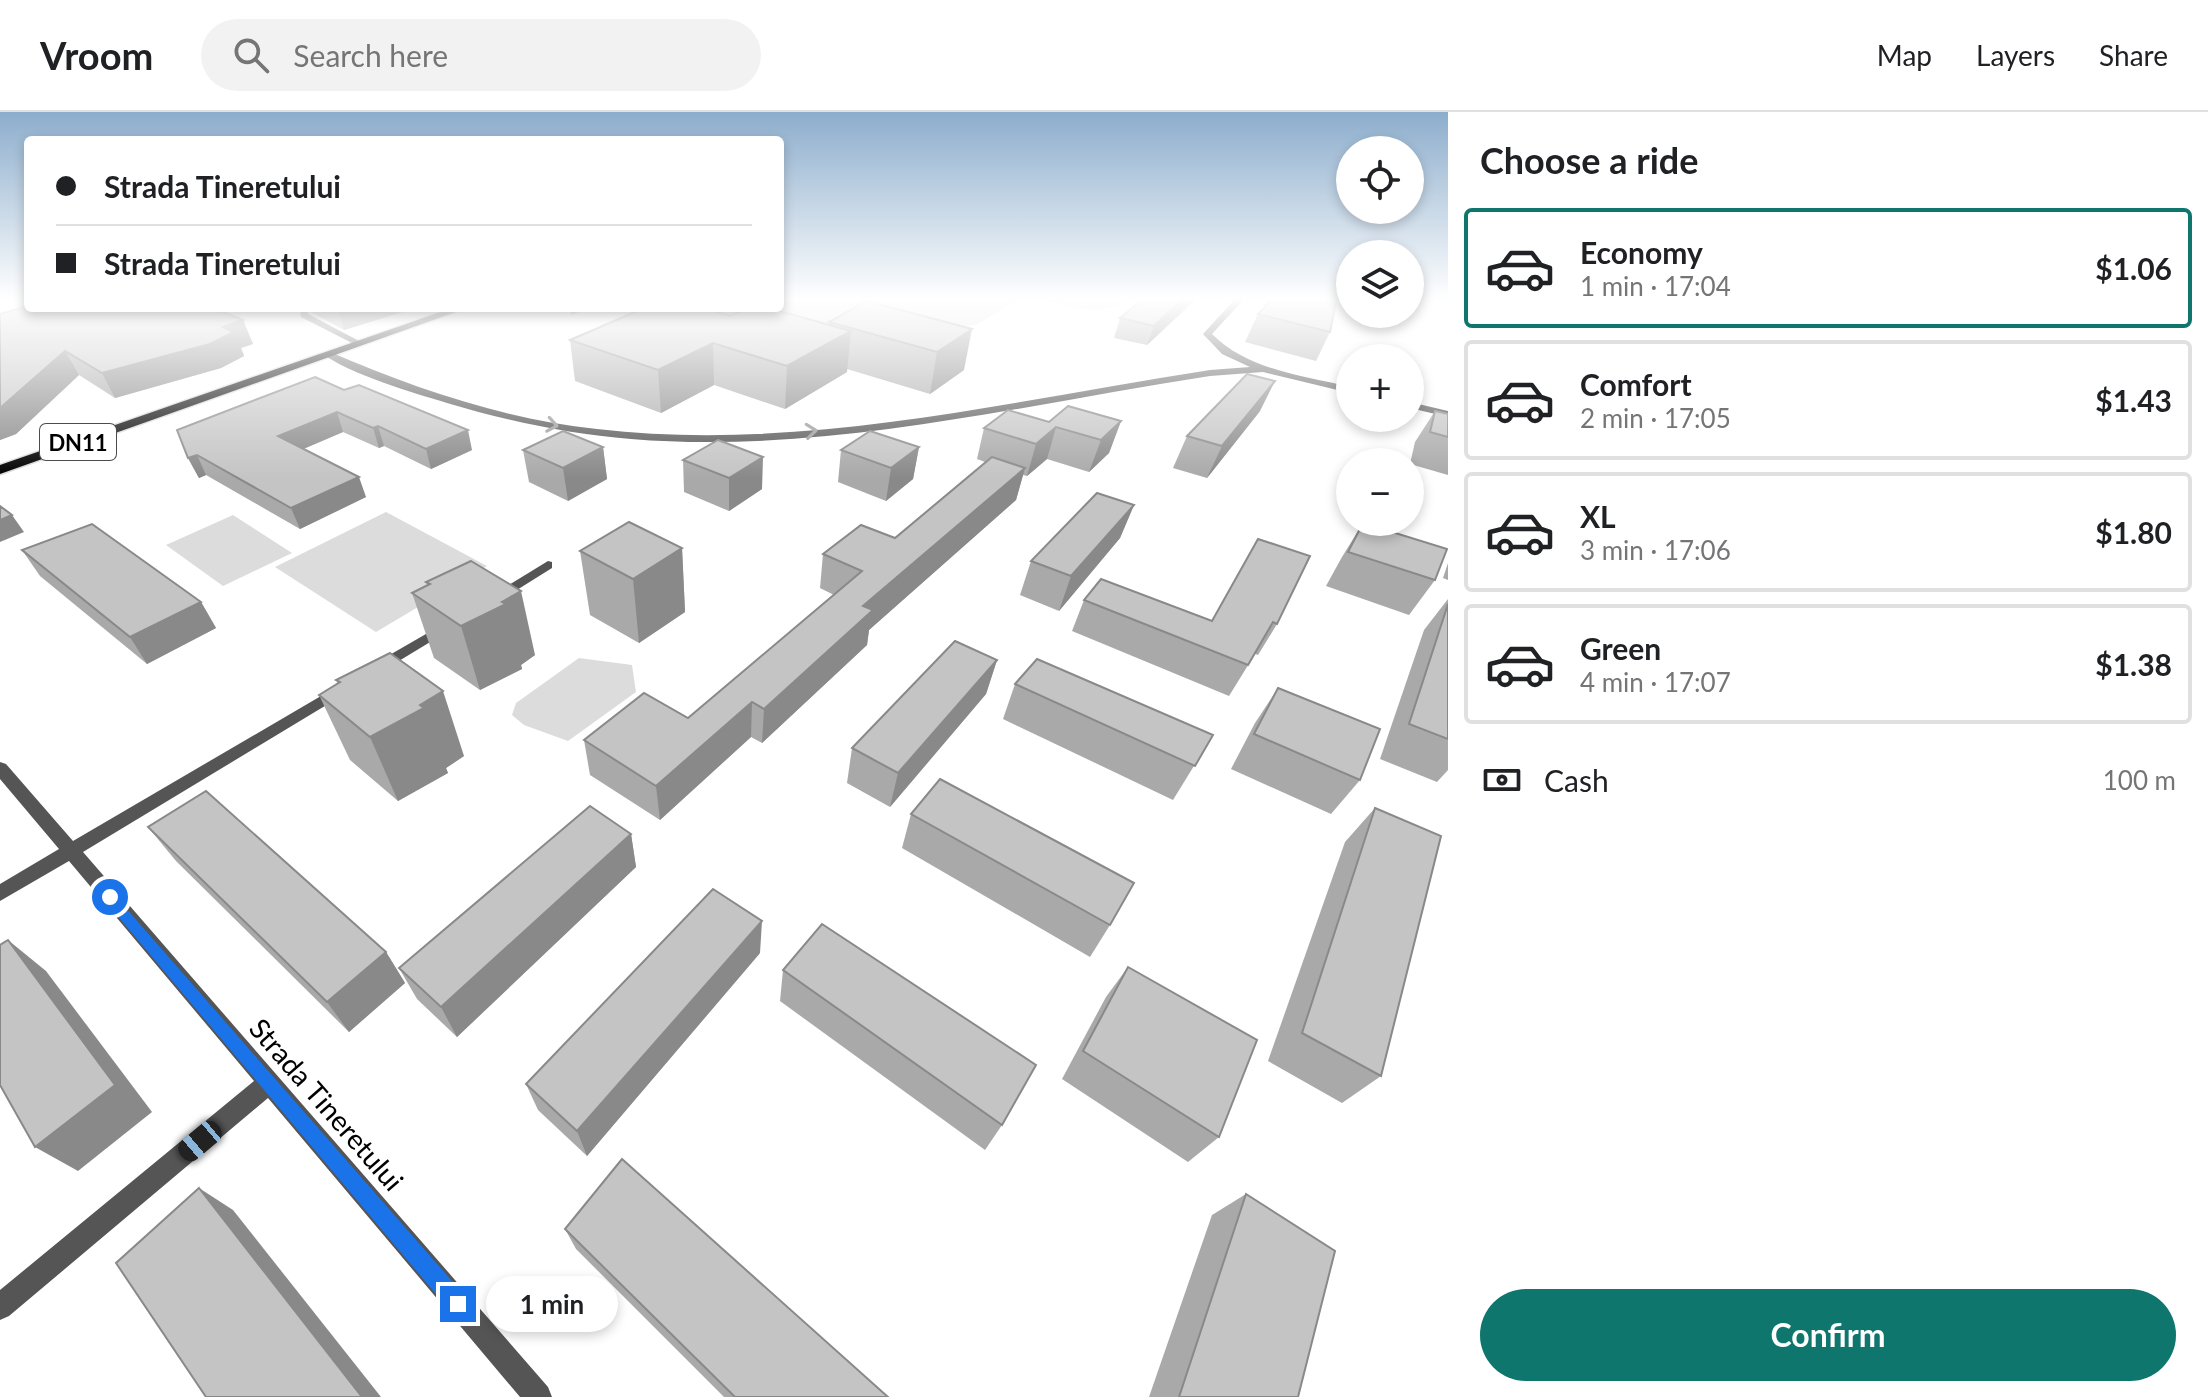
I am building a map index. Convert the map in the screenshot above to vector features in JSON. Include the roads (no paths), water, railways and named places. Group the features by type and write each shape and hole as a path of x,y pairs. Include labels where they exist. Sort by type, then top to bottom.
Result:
{"main road":[{"name":"DN11","path":"0,470 316,358"}],"street":[{"path":"336,358 385,379 476,409 609,434 728,437 847,427 1187,377 1263,369"},
{"path":"1234,358 1263,369 1336,387"},
{"path":"1424,408 1448,414"},
{"path":"0,893 548,565"},
{"name":"Strada Tineretului","path":"0,768 538,1397"},
{"path":"0,1307 269,1083"}]}
